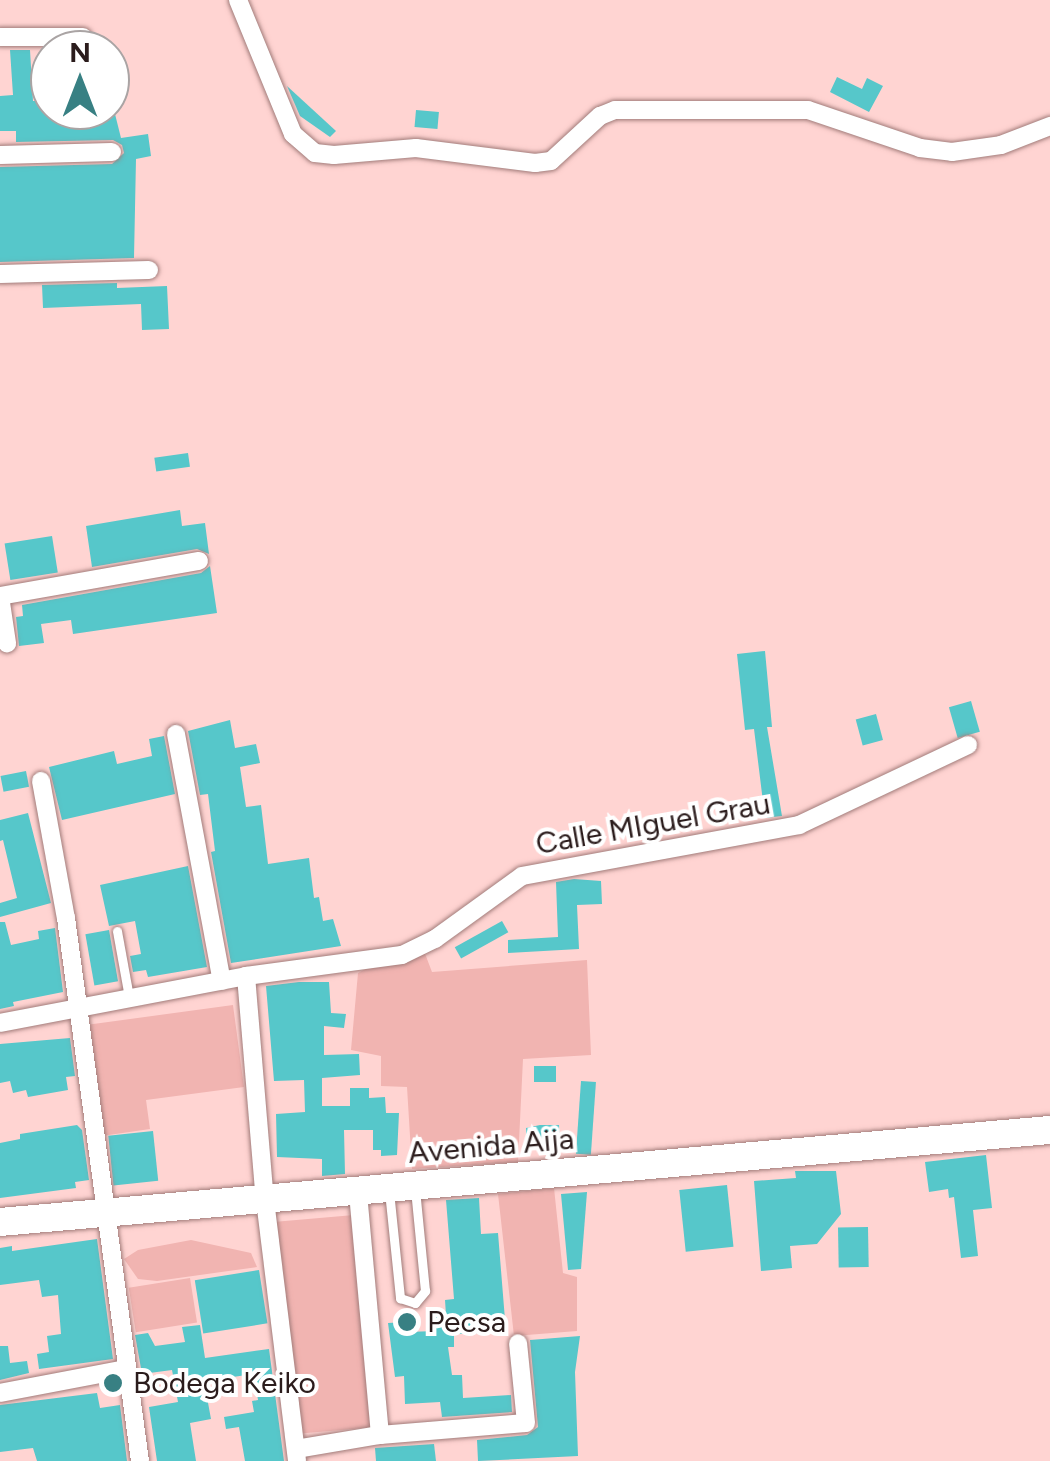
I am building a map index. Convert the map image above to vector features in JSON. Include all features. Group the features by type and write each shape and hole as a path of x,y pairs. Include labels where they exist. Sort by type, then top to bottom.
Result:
{"main road":[{"name":"Avenida Aija","path":"0,1222 1050,1130"}],"street":[{"path":"238,0 293,134 316,152 334,155 416,148 550,161 600,116 615,110 808,110 920,148 952,152 1001,145 1050,126"},
{"path":"0,37 30,37"},
{"path":"0,155 112,152"},
{"path":"0,274 149,270"},
{"path":"7,643 0,596 199,561"},
{"path":"176,734 222,981"},
{"name":"Calle MIguel Grau","path":"0,1023 246,976 402,955 436,940 522,876 799,826 968,745"},
{"path":"41,780 66,918 140,1461"},
{"path":"246,976 265,1200 296,1455 380,1435 526,1423 518,1342"},
{"path":"358,1191 380,1435"},
{"path":"0,1393 126,1370"}],"lane":[{"path":"116,932 130,1000"},
{"path":"402,1187 425,1291 415,1304 400,1298 402,1187"}],"shaded area":[{"path":"424,951 432,972 587,960 591,1055 523,1059 518,1162 412,1169 407,1087 381,1086 381,1056 351,1050 358,973 377,963"},
{"path":"233,1005 244,1087 146,1100 150,1129 102,1136 86,1025"},
{"path":"554,1188 563,1273 577,1277 577,1331 514,1336 498,1194"},
{"path":"354,1215 373,1427 295,1434 276,1222"},
{"path":"191,1240 251,1253 257,1267 157,1281 138,1279 124,1259 138,1250"},
{"path":"190,1278 197,1322 136,1332 129,1288"}],"building":[{"path":"10,50 30,50 30,130 119,130 121,138 148,134 151,156 136,159 134,258 0,262 0,167 112,164 124,153 122,145 113,140 16,142 16,131 0,131 0,96 13,95"},
{"path":"837,77 862,89 867,78 883,86 869,112 830,92"},
{"path":"287,86 336,131 330,137 300,116"},
{"path":"416,110 439,112 437,129 415,127"},
{"path":"117,283 117,288 167,286 169,329 142,330 141,304 43,308 42,285"},
{"path":"188,453 190,467 156,472 154,458"},
{"path":"180,510 182,526 205,523 209,554 197,549 92,567 86,526"},
{"path":"52,536 58,573 10,580 5,544"},
{"path":"210,566 217,613 73,634 71,620 41,624 44,643 19,646 16,617 23,616 22,605 201,573"},
{"path":"765,651 772,727 767,727 782,816 765,818 754,729 745,730 737,654"},
{"path":"971,701 980,732 958,738 949,707"},
{"path":"876,714 883,740 863,746 856,719"},
{"path":"230,720 235,748 256,744 260,763 240,767 246,807 261,805 268,864 309,858 314,898 319,897 323,921 333,919 341,946 231,963 211,852 215,851 208,794 200,795 188,731"},
{"path":"164,736 175,794 62,820 49,767 114,751 117,764 152,756 149,739"},
{"path":"26,771 29,787 4,792 0,776"},
{"path":"28,813 51,903 0,917 0,903 17,898 3,840 0,841 0,820"},
{"path":"188,866 207,967 148,977 146,970 133,972 130,956 141,954 135,921 109,926 100,885"},
{"path":"601,881 602,904 577,905 579,949 508,953 508,940 558,937 556,882"},
{"path":"502,921 508,932 461,959 455,947"},
{"path":"0,922 5,922 11,945 39,939 38,931 55,928 63,992 13,1002 14,1006 0,1009"},
{"path":"109,930 118,981 94,985 85,934"},
{"path":"329,982 331,1013 346,1014 344,1028 324,1026 324,1055 359,1054 360,1075 322,1078 322,1106 350,1106 350,1088 369,1088 369,1098 385,1097 386,1113 399,1113 397,1155 381,1156 381,1150 373,1150 373,1130 344,1130 345,1174 322,1176 322,1159 277,1157 276,1114 305,1112 304,1080 274,1081 266,986"},
{"path":"70,1038 75,1076 66,1077 68,1090 28,1097 26,1090 13,1093 10,1081 0,1083 0,1044"},
{"path":"534,1066 556,1066 556,1082 534,1082"},
{"path":"581,1081 596,1082 591,1155 576,1154"},
{"path":"77,1125 82,1130 89,1180 75,1182 76,1188 0,1198 0,1143 20,1139 20,1134"},
{"path":"559,1125 560,1150 526,1148 526,1128"},
{"path":"153,1131 158,1181 113,1185 108,1136"},
{"path":"986,1155 992,1208 973,1210 978,1256 961,1258 954,1197 949,1198 948,1189 929,1192 925,1162"},
{"path":"795,1171 836,1171 841,1214 817,1244 790,1246 792,1268 761,1271 754,1181 796,1178"},
{"path":"727,1185 733,1247 686,1252 679,1190"},
{"path":"587,1192 581,1269 568,1270 561,1194"},
{"path":"479,1198 481,1234 498,1233 506,1332 454,1334 454,1347 448,1347 452,1375 462,1375 463,1398 511,1395 512,1412 442,1417 440,1402 405,1404 404,1376 395,1377 388,1323 406,1322 407,1332 436,1331 436,1316 446,1315 445,1300 454,1299 446,1200"},
{"path":"868,1227 869,1267 839,1268 838,1228"},
{"path":"97,1239 113,1359 39,1369 37,1354 49,1352 47,1336 61,1334 58,1295 42,1297 39,1280 0,1285 0,1248 12,1246 12,1251"},
{"path":"259,1270 267,1323 203,1334 195,1280"},
{"path":"200,1325 205,1358 269,1349 284,1461 245,1461 239,1427 226,1429 224,1417 254,1412 252,1401 258,1400 254,1374 204,1381 211,1419 190,1423 196,1461 157,1461 149,1407 178,1402 172,1370 142,1374 135,1335 148,1333 155,1346 185,1342 182,1327"},
{"path":"580,1336 575,1372 578,1456 478,1461 477,1440 527,1435 538,1427 530,1340"},
{"path":"0,1346 8,1346 10,1363 27,1361 29,1373 0,1380"},
{"path":"97,1393 100,1408 120,1405 127,1461 37,1461 33,1448 0,1452 0,1405"},
{"path":"434,1444 436,1461 376,1461 375,1448"}],"place":[{"name":"Pecsa","path":"407,1322"},
{"name":"Bodega Keiko","path":"113,1383"}]}
